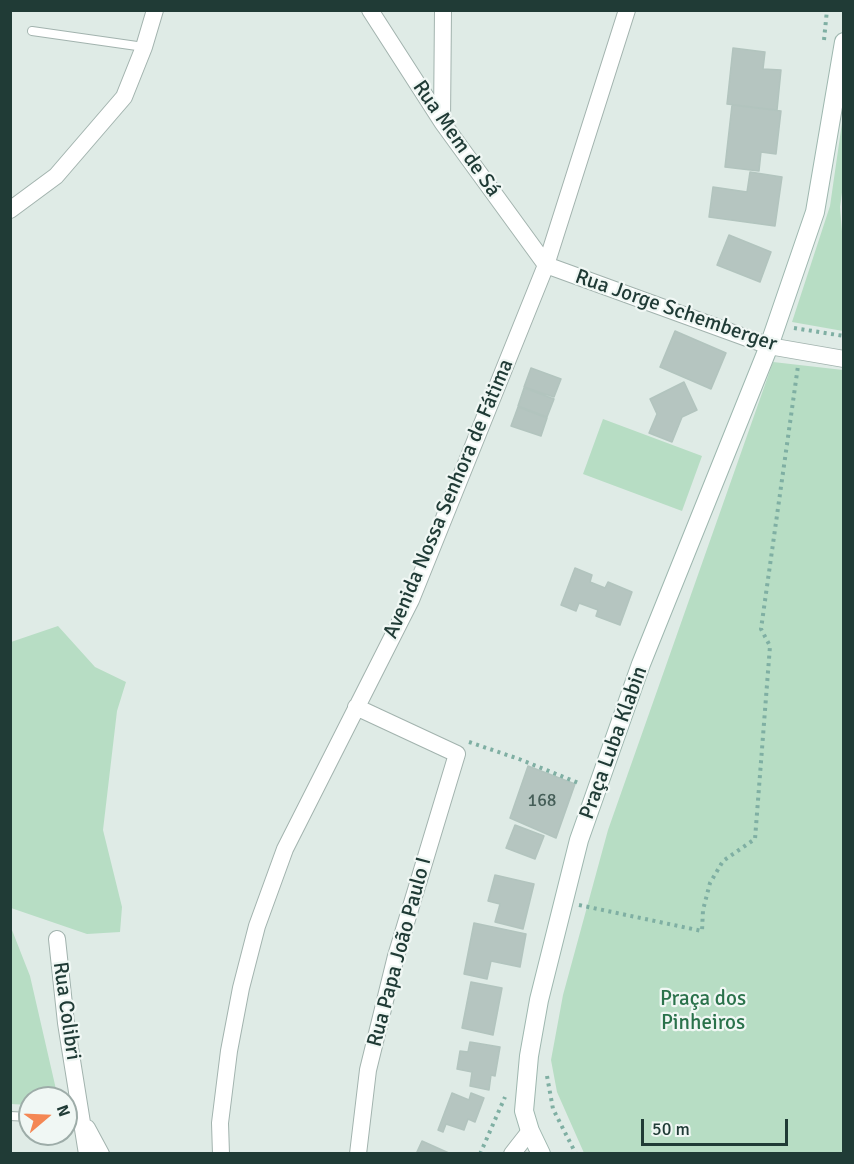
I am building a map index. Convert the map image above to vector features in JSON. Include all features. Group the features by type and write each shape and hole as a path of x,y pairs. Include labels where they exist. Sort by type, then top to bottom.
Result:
{"main road":[{"name":"Praça Luba Klabin","path":"541,1154 524,1112 529,1056 539,999 573,900 596,790 641,664 769,346 814,212 835,103 843,42"}],"street":[{"path":"10,210 56,176 124,97 144,47 155,10"},
{"name":"Rua Mem de Sá","path":"370,10 442,122 546,265"},
{"path":"442,122 443,10"},
{"name":"Avenida Nossa Senhora de Fátima","path":"221,1154 220,1123 229,1051 240,988 257,926 285,849 411,600 546,265 627,10"},
{"name":"Rua Jorge Schemberger","path":"546,265 769,346 843,359"},
{"path":"356,707 456,754"},
{"name":"Rua Papa João Paulo I","path":"358,1154 368,1070 396,956 456,754"},
{"name":"Rua Colibri","path":"57,939 71,1086"},
{"path":"78,1124 101,1154"},
{"name":"Rua Colibri","path":"78,1130 87,1154"},
{"path":"512,1154 530,1131"}],"lane":[{"path":"32,31 144,47"}],"path":[{"path":"843,195 843,231"},
{"path":"573,900 702,931 703,910 714,876 723,861 755,839 770,646 761,629 800,352"},
{"path":"456,754 470,741 596,790"},
{"path":"545,1066 553,1109 576,1154"}],"green space":[{"path":"843,116 844,178 840,207 844,256 843,331 792,322 830,206"},
{"name":"Praça dos Pinheiros","path":"773,362 843,370 843,1153 584,1153 557,1092 551,1060 563,995 608,830"},
{"path":"603,419 702,456 682,511 583,474"},
{"path":"58,626 95,667 126,682 117,711 103,830 122,907 120,932 87,934 11,908 11,642"},
{"path":"10,925 30,976 55,1086 18,1086 18,1104 11,1104"}],"building":[{"path":"733,48 765,52 763,69 781,70 777,110 727,104"},
{"path":"732,105 781,111 776,154 761,152 759,171 725,167"},
{"path":"750,172 782,177 775,226 709,217 713,187 747,192"},
{"path":"729,235 771,252 760,282 717,265"},
{"path":"675,331 726,353 711,389 660,367"},
{"path":"531,368 561,379 554,397 524,387"},
{"path":"684,382 697,410 682,417 672,442 649,433 657,414 650,399"},
{"path":"524,388 554,399 547,417 518,406"},
{"path":"518,407 547,418 541,436 511,426"},
{"path":"575,568 592,575 590,582 605,588 608,582 632,592 620,625 596,616 598,610 579,603 576,611 561,605"},
{"path":"528,766 575,784 556,838 510,818"},
{"path":"515,825 544,836 535,859 506,848"},
{"path":"495,875 534,884 523,929 495,922 500,904 488,901"},
{"path":"474,923 526,934 520,967 491,961 487,979 464,974"},
{"path":"471,982 502,988 493,1035 462,1028"},
{"path":"470,1042 500,1047 495,1076 491,1075 489,1090 470,1086 472,1072 457,1069 460,1051 468,1052"},
{"path":"452,1093 469,1100 471,1093 484,1098 475,1122 468,1119 464,1130 446,1124 443,1132 438,1130"},
{"path":"422,1141 451,1154 416,1154"}]}
